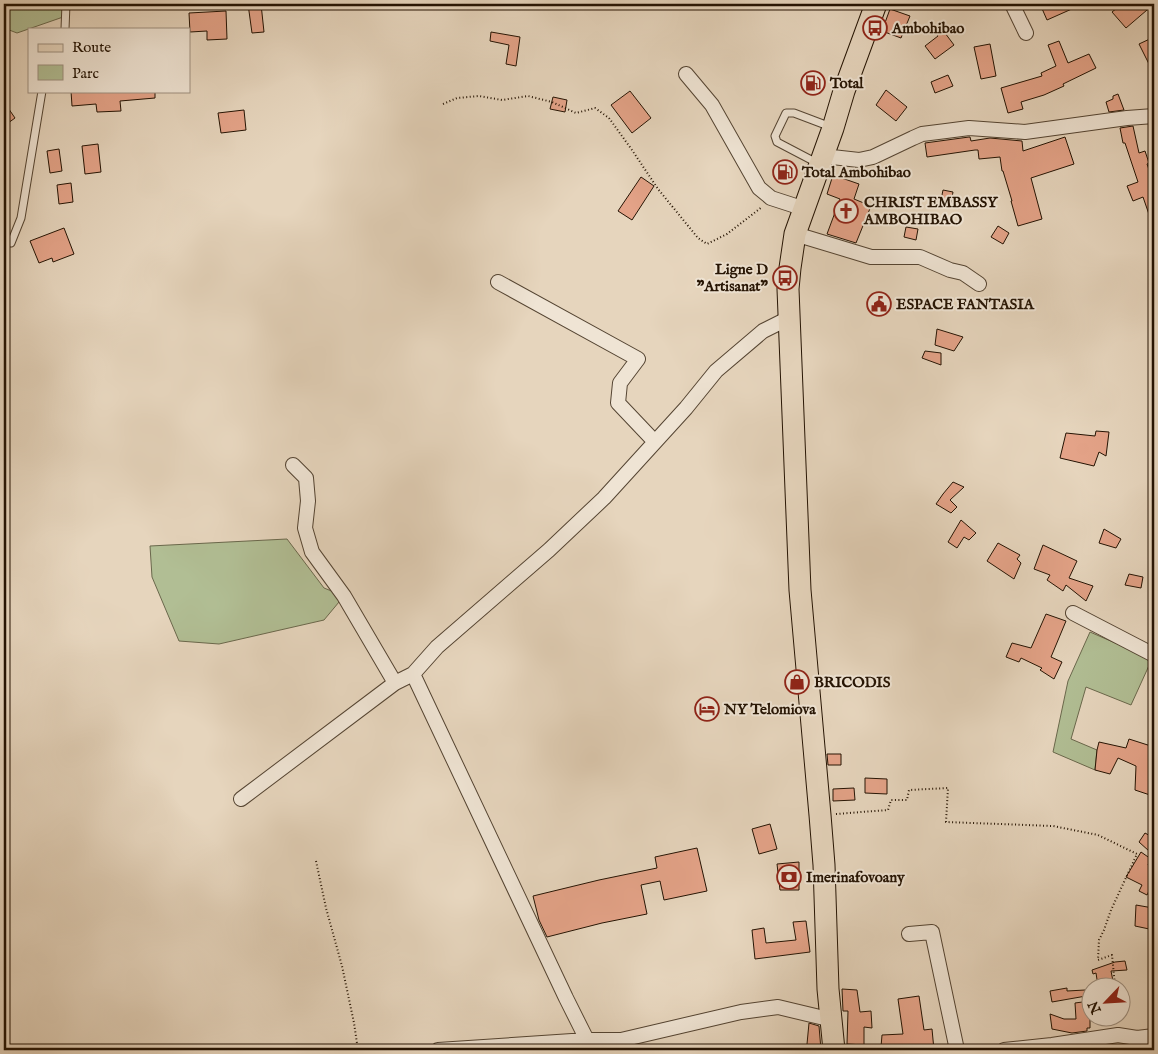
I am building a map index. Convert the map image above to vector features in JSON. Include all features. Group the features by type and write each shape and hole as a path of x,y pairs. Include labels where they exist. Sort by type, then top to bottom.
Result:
{"main road":[{"path":"834,1050 828,989 824,865 800,590 788,290 795,234 833,128 844,90 876,4"}],"street":[{"path":"1012,4 1026,33"},
{"path":"686,74 712,105 759,188 771,198 805,209"},
{"path":"821,160 859,160 873,157 922,134 970,128 1025,132 1154,116"},
{"path":"795,234 870,257 920,257 950,270 963,273 979,284"},
{"path":"498,282 638,359 620,383 618,403 655,442"},
{"path":"241,799 395,683 413,674 437,647 549,550 604,498 686,408 716,371 763,331 789,318"},
{"path":"293,465 306,478 308,501 305,528 312,552 344,596 395,683"},
{"path":"1073,612 1154,655"},
{"path":"413,674 587,1045"},
{"path":"909,934 932,932 956,1050"},
{"path":"438,1050 587,1045 621,1040 741,1012 778,1007 831,1018"},
{"path":"1004,1050 1118,1035 1136,1044 1154,1036"}],"lane":[{"path":"65,28 66,4"},
{"path":"11,243 21,218 42,92"},
{"path":"821,160 777,142 775,136 786,113 789,112 794,112 833,128"}],"path":[{"path":"443,104 457,98 479,96 502,100 528,96 552,102 576,113 595,108 609,118 658,189 698,238 707,244 726,234 760,209 771,198"},
{"path":"820,815 888,810 891,800 907,800 909,790 948,788 946,822 1053,826 1098,836 1137,854 1099,940 1098,960 1112,955 1114,976"},
{"path":"316,861 326,908 342,966 358,1050"}],"green space":[{"path":"4,4 63,4 66,16 17,33 4,28"},
{"path":"287,539 324,588 344,596 324,620 219,644 179,641 152,577 150,546"},
{"path":"1090,632 1152,659 1131,705 1086,687 1071,739 1097,750 1095,770 1053,752 1068,681"}],"building":[{"path":"248,4 261,4 264,32 252,33"},
{"path":"1040,4 1083,4 1047,20"},
{"path":"1122,4 1154,4 1126,28 1112,12"},
{"path":"890,9 910,16 901,38 882,31"},
{"path":"226,11 227,39 207,40 207,31 190,32 189,13"},
{"path":"942,23 949,30 945,33 954,45 935,59 925,46 938,36 933,30"},
{"path":"491,32 520,37 516,66 506,64 509,45 490,41"},
{"path":"1154,37 1154,74 1139,44"},
{"path":"1059,41 1068,63 1089,54 1096,68 1063,84 1064,86 1021,102 1023,109 1008,113 1001,88 1042,76 1041,73 1056,66 1048,45"},
{"path":"990,44 996,76 981,79 974,47"},
{"path":"948,75 953,86 935,93 931,82"},
{"path":"886,90 907,107 896,121 876,105"},
{"path":"630,91 651,118 632,133 611,105"},
{"path":"71,92 155,92 155,98 120,101 121,111 97,112 96,104 72,106"},
{"path":"1118,94 1124,110 1109,112 1106,102"},
{"path":"553,97 567,100 565,112 550,109"},
{"path":"4,102 15,118 4,126"},
{"path":"244,110 246,130 221,133 218,113"},
{"path":"1133,126 1139,153 1145,151 1149,163 1147,164 1151,175 1149,175 1154,188 1154,226 1143,197 1133,201 1127,186 1138,182 1125,143 1123,143 1120,128"},
{"path":"970,137 971,141 990,138 1022,141 1023,151 1065,137 1074,164 1031,178 1042,219 1018,226 1002,171 1000,157 979,159 978,150 975,150 927,157 925,143"},
{"path":"98,144 101,172 85,174 82,146"},
{"path":"59,149 62,171 50,173 47,151"},
{"path":"833,175 859,184 854,199 871,206 856,243 827,234 840,199 827,194"},
{"path":"641,177 654,186 632,220 618,211"},
{"path":"71,183 73,202 59,204 57,185"},
{"path":"943,190 953,192 951,203 941,200"},
{"path":"998,226 1009,233 1003,244 991,237"},
{"path":"906,227 918,229 916,240 904,237"},
{"path":"64,228 74,254 53,262 52,258 39,263 30,241"},
{"path":"937,329 963,337 954,351 935,345"},
{"path":"925,351 941,353 941,365 922,358"},
{"path":"1096,431 1109,432 1106,456 1099,452 1094,466 1060,458 1066,433 1095,436"},
{"path":"953,482 964,487 950,500 957,507 951,513 936,504"},
{"path":"961,520 976,533 969,540 964,537 957,548 948,542"},
{"path":"1104,529 1121,539 1116,548 1099,543"},
{"path":"998,543 1020,555 1017,559 1021,563 1014,579 987,561"},
{"path":"1043,545 1077,561 1069,578 1093,586 1086,601 1066,585 1063,591 1047,580 1050,575 1034,569"},
{"path":"1129,574 1143,577 1141,588 1125,585"},
{"path":"1046,614 1066,621 1051,657 1062,662 1054,679 1040,670 1042,668 1021,658 1019,662 1006,657 1012,643 1031,648"},
{"path":"1129,739 1154,747 1153,796 1135,790 1136,766 1118,758 1110,774 1095,770 1099,742 1126,748"},
{"path":"827,754 841,754 841,765 828,765"},
{"path":"865,778 887,779 887,794 865,793"},
{"path":"854,788 855,800 833,801 833,789"},
{"path":"770,824 777,849 759,854 752,829"},
{"path":"1145,833 1154,838 1149,851 1139,842"},
{"path":"697,848 707,891 664,900 660,881 641,885 647,914 547,937 539,920 533,896 657,868 655,857"},
{"path":"1141,852 1151,859 1148,865 1154,871 1154,881 1147,895 1139,891 1142,885 1126,877"},
{"name":"Imerinafovoany","path":"799,862 799,890 780,890 777,864"},
{"path":"1136,905 1153,908 1154,930 1135,926"},
{"path":"806,921 810,952 755,959 752,930 764,928 766,943 796,940 793,922"},
{"path":"1125,961 1127,970 1111,971 1112,976 1096,976 1096,973 1093,974 1092,970 1115,962"},
{"path":"1067,988 1067,991 1080,990 1080,997 1052,1002 1050,991"},
{"path":"842,989 857,990 860,1012 871,1011 872,1028 864,1027 864,1045 847,1044 848,1011 843,1011"},
{"path":"919,996 924,1030 932,1029 934,1050 896,1050 896,1047 881,1047 882,1035 903,1034 898,999"},
{"path":"1080,1002 1080,1026 1090,1026 1090,1028 1087,1028 1087,1031 1072,1033 1052,1029 1050,1014 1064,1019 1076,1019 1075,1003"},
{"path":"809,1023 819,1026 821,1050 808,1050"}],"place":[{"name":"Ambohibao","path":"875,28"},
{"name":"Total","path":"813,83"},
{"name":"Total Ambohibao","path":"785,172"},
{"name":"CHRIST EMBASSY AMBOHIBAO","path":"846,211"},
{"name":"Ligne D \"Artisanat\"","path":"785,278"},
{"name":"ESPACE FANTASIA","path":"879,304"},
{"name":"BRICODIS","path":"797,682"},
{"name":"NY Telomiova","path":"707,709"},
{"name":"Imerinafovoany","path":"789,877"}]}
